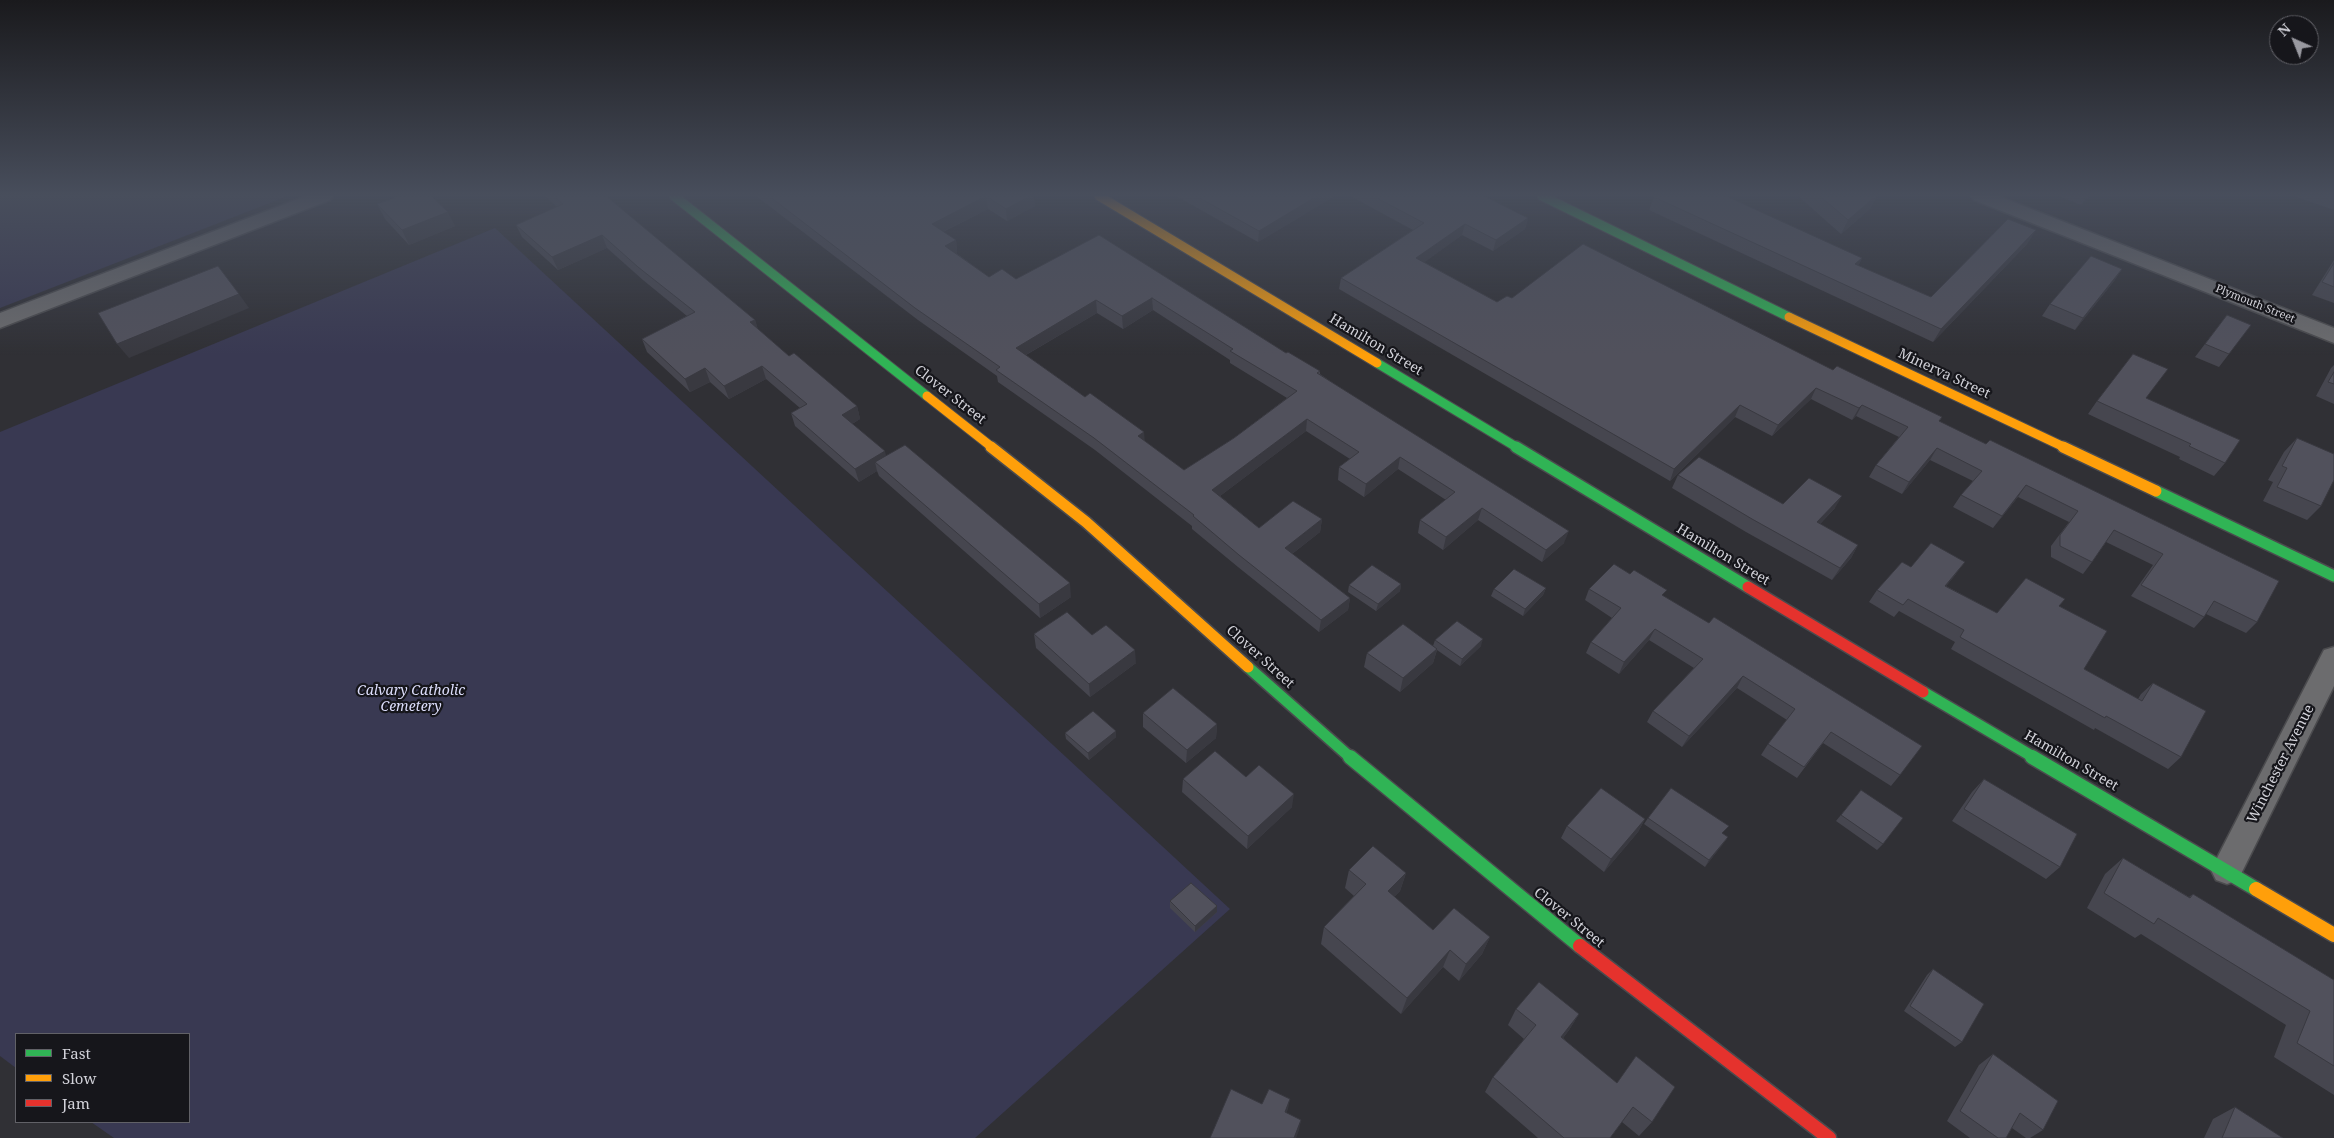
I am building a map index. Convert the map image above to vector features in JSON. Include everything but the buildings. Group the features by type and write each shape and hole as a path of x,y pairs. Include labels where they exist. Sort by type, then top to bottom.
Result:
{"street":[{"path":"0,321 186,249"},
{"name":"Clover Street","path":"741,249 1086,522 1368,773 1439,832 1593,956 1829,1138"},
{"name":"Hamilton Street","path":"1187,249 1833,638 2334,935"},
{"name":"Minerva Street","path":"1650,249 2334,576"},
{"name":"Plymouth Street","path":"2115,249 2334,336"},
{"name":"Winchester Avenue","path":"2227,870 2334,658"}],"green space":[{"path":"0,249 151,249 0,308"},
{"name":"Calvary Catholic Cemetery","path":"444,249 518,249 1230,909 975,1138 114,1138 92,1123 190,1123 190,1033 15,1033 15,1067 0,1056 0,432"}],"traffic: fast":[{"path":"741,249 927,396"},
{"path":"1650,249 1789,317"},
{"path":"1377,363 1748,587"},
{"path":"2156,491 2334,576"},
{"path":"1248,667 1368,773 1580,946"},
{"path":"1923,692 2256,889"}],"traffic: slow":[{"path":"1187,249 1377,363"},
{"path":"1789,317 2156,491"},
{"path":"927,396 1086,522 1248,667"},
{"path":"2256,889 2334,935"}],"traffic: jam":[{"path":"1748,587 1923,692"},
{"path":"1580,946 1829,1138"}]}
